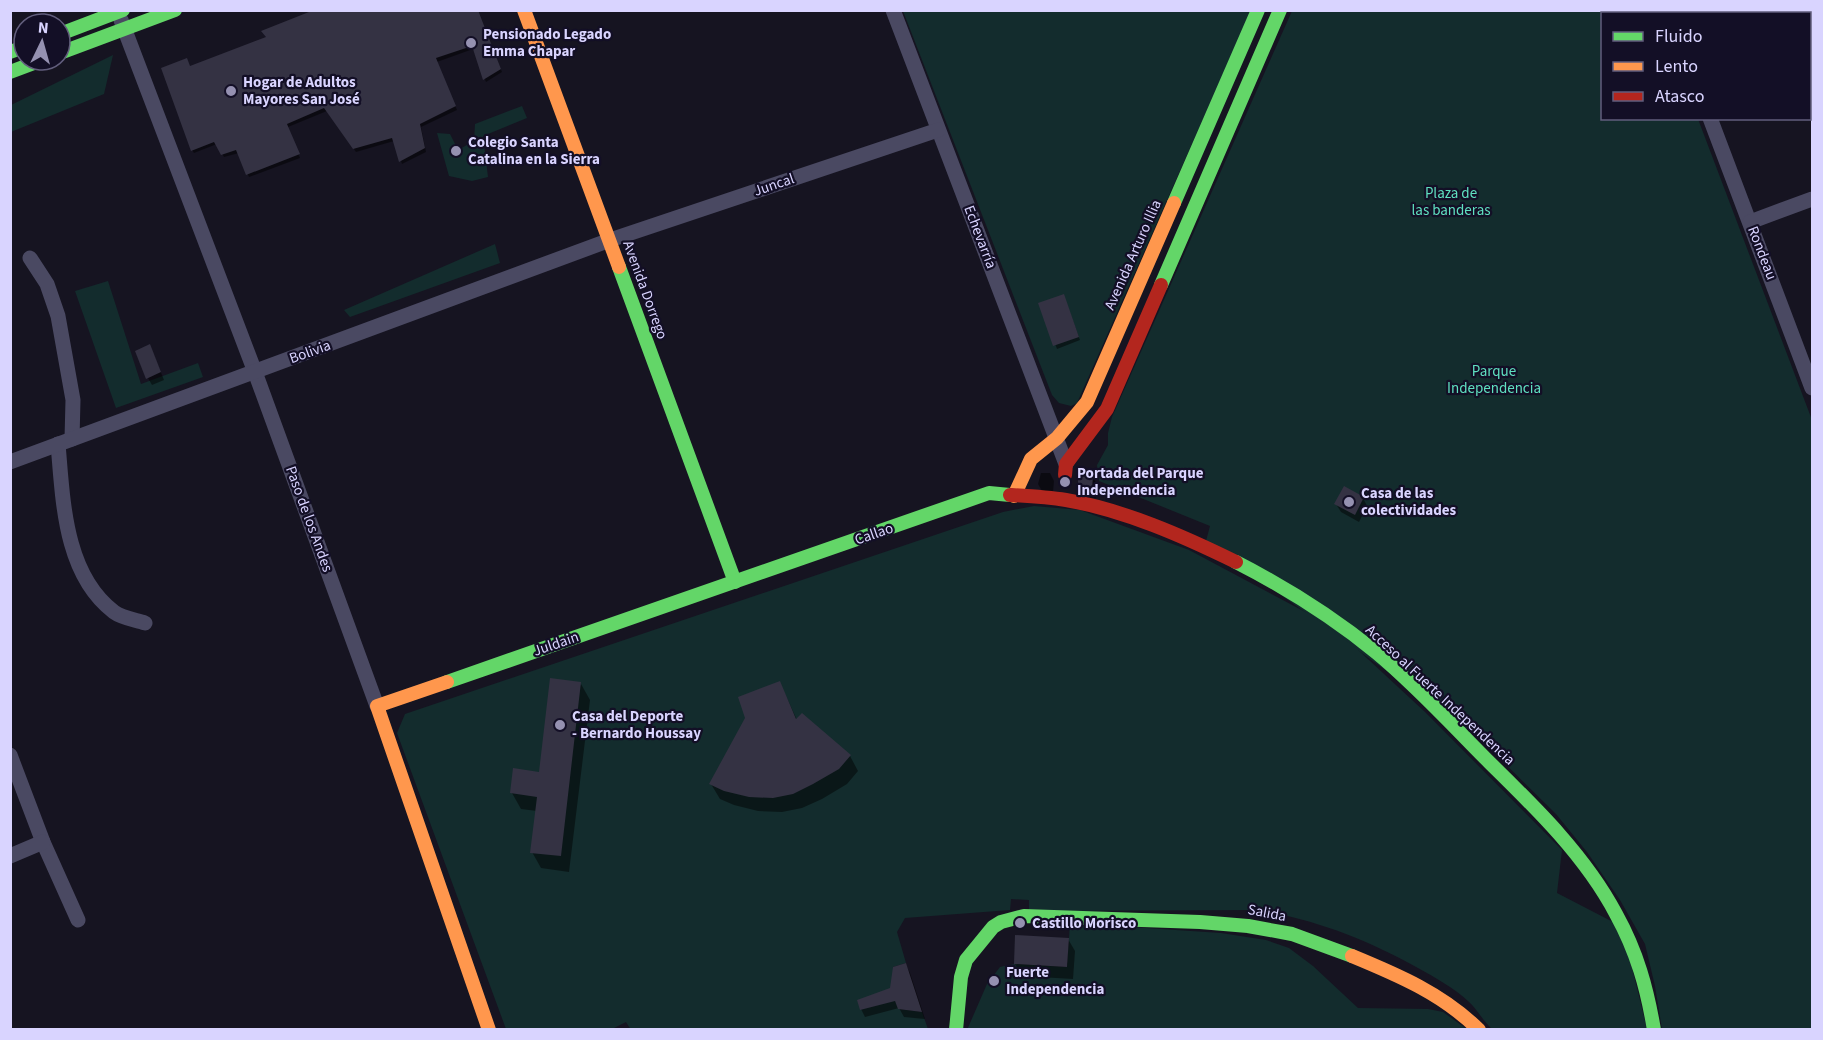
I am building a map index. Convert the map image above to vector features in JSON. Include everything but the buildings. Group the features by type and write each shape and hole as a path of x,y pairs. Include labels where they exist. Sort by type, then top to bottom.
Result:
{"street":[{"path":"72,49 175,10"},
{"name":"Avenida Dorrego","path":"524,10 735,582"},
{"name":"Echevarría","path":"893,10 1057,438 1064,481"},
{"name":"Avenida Arturo Illia","path":"1014,496 1031,459 1057,438 1087,402 1258,10"},
{"path":"1064,481 1107,409 1280,10"},
{"path":"72,29 120,11"},
{"name":"Paso de los Andes","path":"120,11 377,706 489,1029"},
{"name":"Rondeau","path":"1711,120 1812,388"},
{"name":"Juncal","path":"610,240 938,130"},
{"path":"1750,222 1812,199"},
{"name":"Bolivia","path":"10,462 610,240"},
{"path":"30,258 46,284 58,316 73,400 65,441 64,514 76,560 96,594 115,612 145,623"},
{"name":"Acceso al Fuerte Independencia","path":"1014,496 1064,481 1101,509 1167,531 1283,589 1365,644 1513,786 1559,833 1585,865 1631,939 1646,985 1654,1029"},
{"name":"Callao","path":"735,582 990,493 1014,496"},
{"name":"Juldain","path":"377,706 735,582"},
{"path":"10,755 78,920"},
{"path":"10,856 44,842"},
{"name":"Salida","path":"956,1029 961,977 966,960 993,927 1001,922 1024,916 1195,921 1245,924 1282,931 1318,943 1436,995 1463,1013 1479,1029"}],"green space":[{"path":"903,11 1251,11 1077,403 1071,406 1059,403 1052,395"},
{"name":"Parque Independencia","path":"1292,11 1659,11 1601,12 1601,120 1698,120 1812,420 1812,1029 1662,1029 1645,944 1620,900 1587,852 1556,814 1477,736 1206,541 1210,526 1099,481 1097,465 1108,445 1112,417"},
{"path":"113,55 104,94 11,132 11,105"},
{"path":"522,106 527,118 483,136 488,177 472,181 449,176 437,133 450,134 458,150 474,141 475,124"},
{"path":"495,244 500,263 350,317 344,310"},
{"path":"108,281 141,384 198,363 203,377 116,408 75,291"},
{"path":"1034,506 1080,510 1189,550 1311,615 1356,648 1425,712 1562,850 1557,893 1613,922 1629,955 1647,1029 1492,1029 1463,996 1418,968 1341,932 1280,914 1258,910 1029,911 1029,900 1011,899 1010,910 905,918 897,932 906,963 893,967 895,1001 899,1009 922,1012 928,1029 631,1030 626,1022 612,1029 506,1029 397,733 405,714 1003,512"},
{"path":"1070,923 1221,933 1266,940 1289,948 1313,966 1358,1008 1428,1009 1443,1012 1468,1030 967,1030 987,984 1000,967 1014,964 1067,967"}],"traffic: fast":[{"path":"72,29 123,10"},
{"path":"72,49 175,10"},
{"path":"1174,203 1258,10"},
{"path":"1161,285 1280,10"},
{"path":"619,267 735,582"},
{"path":"447,682 989,493 1010,495"},
{"path":"1236,562 1309,604 1377,653 1436,707 1560,834 1604,893 1630,942 1648,999 1654,1030"},
{"path":"956,1030 961,977 966,960 993,927 1001,922 1024,916 1200,922 1248,926 1292,934 1352,956"}],"traffic: slow":[{"path":"524,10 619,267"},
{"path":"1014,496 1031,459 1057,438 1087,402 1174,203"},
{"path":"447,682 377,706 489,1030"},
{"path":"1352,956 1403,978 1435,996 1479,1030"}],"traffic: jam":[{"path":"1065,475 1066,464 1107,409 1161,285"},
{"path":"1010,495 1066,500 1110,510 1174,534 1236,562"}],"place":[{"name":"Pensionado Legado Emma Chapar","path":"471,43"},
{"name":"Hogar de Adultos Mayores San José","path":"231,91"},
{"name":"Colegio Santa Catalina en la Sierra","path":"456,151"},
{"name":"Portada del Parque Independencia","path":"1065,482"},
{"name":"Casa de las colectividades","path":"1349,502"},
{"name":"Casa del Deporte - Bernardo Houssay","path":"560,725"},
{"name":"Castillo Morisco","path":"1020,923"},
{"name":"Fuerte Independencia","path":"994,981"}],"park label":[{"name":"Plaza de las banderas","path":"1451,202"}]}
